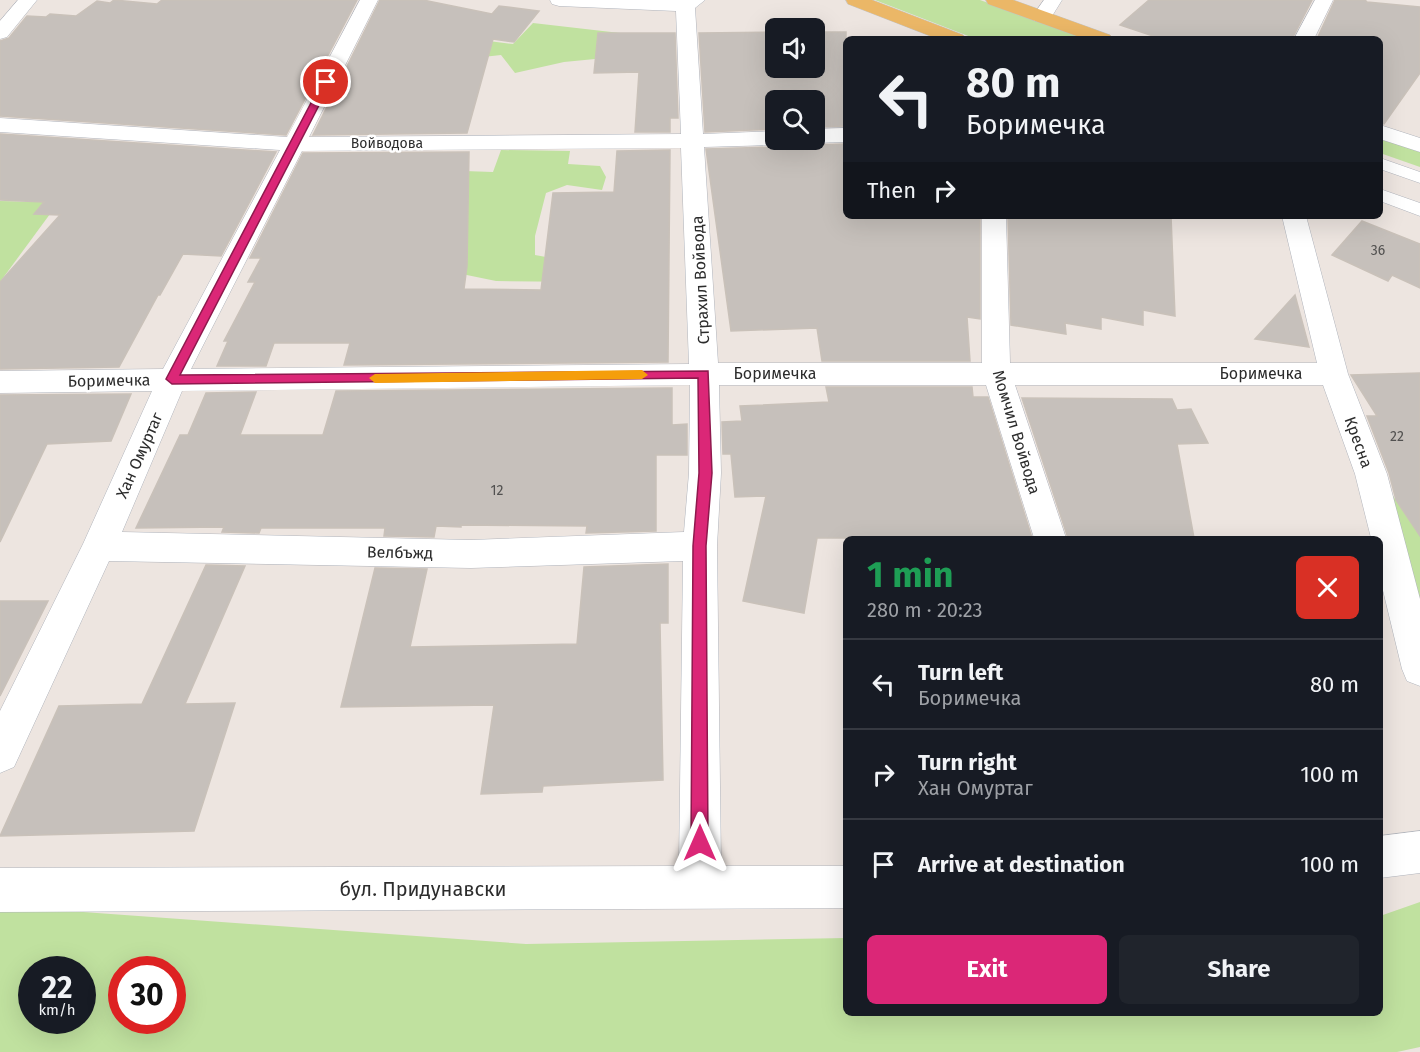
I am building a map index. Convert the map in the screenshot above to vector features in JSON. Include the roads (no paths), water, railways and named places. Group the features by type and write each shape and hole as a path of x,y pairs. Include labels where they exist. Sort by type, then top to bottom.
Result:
{"main road":[{"path":"855,0 948,36"},
{"path":"995,0 1095,36"}],"street":[{"path":"0,5 8,0"},
{"path":"0,33 28,0"},
{"name":"Хан Омуртаг","path":"0,753 99,546 172,379 369,0"},
{"path":"559,0 691,3"},
{"path":"1042,16 1053,0"},
{"path":"1306,36 1324,0"},
{"name":"Страхил Войвода","path":"691,3 694,141 704,374 705,473 699,546 700,889"},
{"name":"Войводова","path":"0,125 295,144 765,138"},
{"path":"1383,133 1420,145"},
{"path":"825,136 843,135"},
{"name":"Момчил Войвода","path":"994,219 996,372 1049,536"},
{"name":"Кресна","path":"1295,219 1334,374 1371,474 1420,669"},
{"name":"Боримечка","path":"0,382 996,372 1334,374"},
{"name":"Велбъжд","path":"99,546 471,554 699,546"},
{"path":"1383,857 1420,852"},
{"name":"бул. Придунавски","path":"0,890 843,887"}],"lane":[{"path":"1383,164 1420,178"},
{"path":"1383,196 1420,210"}]}
